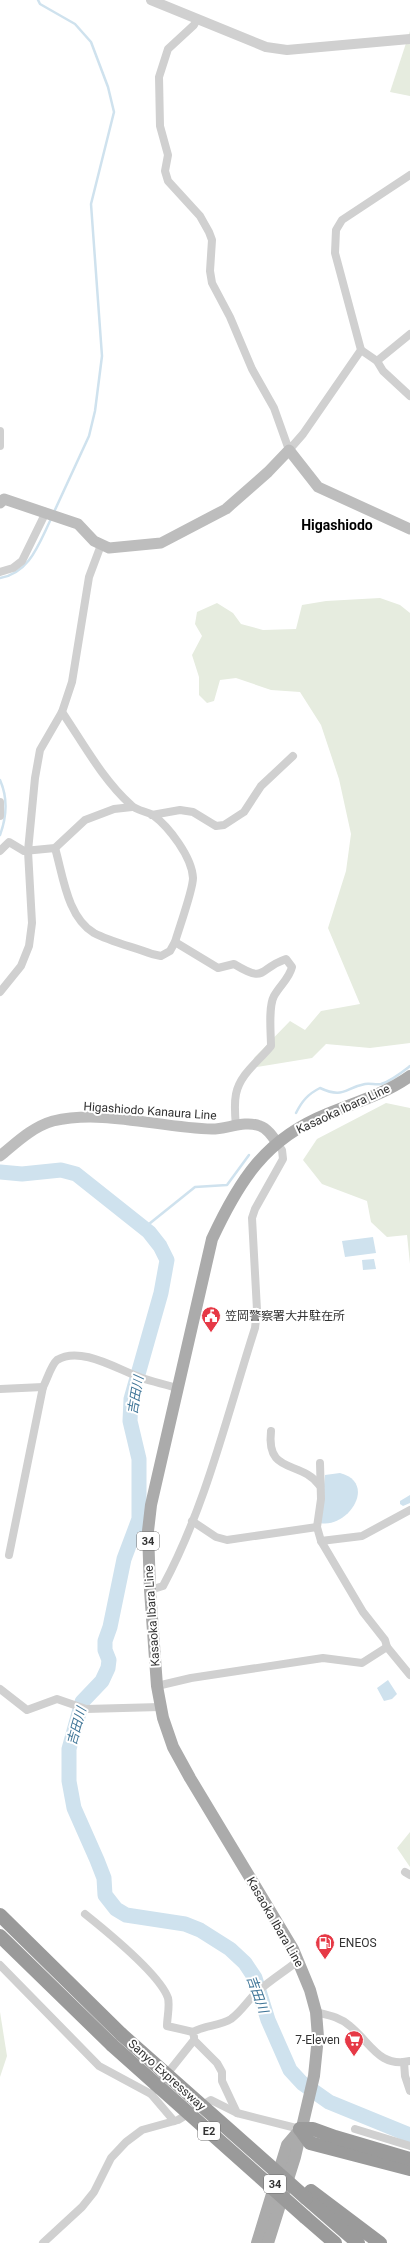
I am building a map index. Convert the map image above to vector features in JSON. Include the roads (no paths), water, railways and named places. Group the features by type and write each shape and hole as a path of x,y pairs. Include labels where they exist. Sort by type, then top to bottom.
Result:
{"highway":[{"name":"Sanyo Expressway","path":"0,1915 117,2039 190,2096 308,2194"},
{"name":"Sanyo Expressway","path":"0,1936 117,2039 305,2217 335,2243"},
{"path":"300,2129 313,2129 335,2138 410,2159"},
{"path":"300,2129 310,2143 410,2169"},
{"path":"308,2194 358,2243"},
{"path":"308,2194 380,2243"}],"main road":[{"path":"1,499 51,513 78,524 101,545 109,548 160,543 226,509 268,472 289,450 318,487 410,529"},
{"name":"Kasaoka Ibara Line","path":"268,2243 295,2157 307,2099 314,2076 318,2037 316,2012 300,1962 279,1924 190,1778 173,1747 160,1707 157,1686 150,1590 148,1531 152,1505 177,1388 212,1239 228,1204 263,1155 277,1143 311,1121 368,1099 410,1076"},
{"name":"Higashiodo Kanaura Line","path":"0,1156 42,1125 63,1119 111,1118 206,1129 236,1126 260,1126 277,1143"},
{"name":"Kasaoka Ibara Line","path":"257,2243 287,2145 300,2129"}],"street":[{"path":"151,0 266,47 287,50 410,39"},
{"path":"197,19 194,25 168,49 159,77 160,126 168,155 165,171 168,181 200,216 209,232 212,240 210,271 212,283 230,317 252,369 274,408 289,450 303,434 361,350"},
{"path":"410,175 342,220 336,230 335,253 361,350 377,361 384,372 410,396"},
{"path":"377,361 410,334"},
{"path":"0,430 0,446"},
{"path":"0,572 13,568 22,561 51,513"},
{"path":"0,992 21,966 26,957 31,935 28,851 35,778 40,750 62,712 72,682 89,577 101,545"},
{"path":"62,712 108,779 132,807"},
{"path":"152,814 180,810 193,812 216,826 224,825 244,812 261,786 293,756"},
{"path":"0,802 0,816"},
{"path":"0,851 9,842 18,849 28,851 55,848 86,820 114,809 132,807 152,814 175,837 192,870 193,879 175,942 170,951 162,956 94,933 86,926 67,893 55,848"},
{"path":"175,942 218,968 234,964 251,974 258,974 286,959 292,967 290,976 274,996 271,1003 271,1046 243,1077 235,1096 236,1126"},
{"path":"150,1590 162,1586 179,1554 217,1453 257,1319 252,1218 255,1209 283,1159 282,1150 277,1143"},
{"path":"9,1554 43,1387 58,1359 76,1356 100,1360 138,1377 177,1388"},
{"path":"0,1390 43,1387"},
{"path":"271,1431 270,1445 272,1454 277,1460 311,1476 320,1486"},
{"path":"320,1463 317,1527 321,1541 363,1612 385,1640 386,1647 410,1675"},
{"path":"321,1541 362,1536 410,1510"},
{"path":"192,1521 216,1537 227,1540 317,1527"},
{"path":"157,1686 191,1678 323,1658 362,1663 386,1647"},
{"path":"0,1689 27,1710 57,1699 86,1709 160,1707"},
{"path":"85,1914 114,1937 154,1978 168,1998 167,2026 194,2036 217,2063 222,2072 222,2081 237,2113"},
{"path":"151,2094 194,2036 231,2019 242,2010 263,1987 300,1962"},
{"path":"0,1965 99,2066 151,2094 174,2121"},
{"path":"316,2012 337,2017 349,2025 385,2060 407,2062 407,2084 410,2091"},
{"path":"43,2243 82,2207 94,2192 111,2158 126,2142 142,2130 174,2121 211,2100 237,2113 300,2129"},
{"path":"355,2129 410,2146"}],"water":[{"path":"373,1237 376,1253 345,1257 342,1241"},
{"path":"374,1259 376,1269 363,1270 362,1260"},
{"path":"340,1473 351,1478 357,1486 358,1495 355,1504 349,1512 340,1519 330,1523 320,1523 325,1475"},
{"path":"410,1495 410,1503 403,1506 400,1504 400,1501"},
{"path":"388,1680 397,1694 392,1699 384,1701 377,1688"}],"waterway":[{"path":"38,0 40,4 75,24 91,42 108,87 114,112 91,204 102,356 95,411 89,436 54,512"},
{"path":"0,578 19,570 26,563 38,547 51,519"},
{"path":"0,780 3,787 6,807 0,835"},
{"path":"296,1113 306,1098 320,1088 334,1093 339,1093 365,1084 381,1084 392,1079 410,1066"},
{"path":"144,1228 195,1187 227,1185 249,1155"},
{"name":"吉田川","path":"0,1172 22,1174 61,1170 76,1174 149,1232 160,1246 167,1260 161,1293 131,1399 130,1421 139,1459 139,1519 124,1559 110,1627 105,1641 105,1650 109,1660 108,1668 102,1681 82,1702 69,1749 69,1781 74,1808 104,1878 105,1895 116,1909 126,1915 185,1924 200,1930 230,1949 245,1963 255,1978 268,2020 290,2070 302,2083 329,2102 410,2135"}],"place":[{"name":"笠岡警察署大井駐在所","path":"211,1333"},
{"name":"ENEOS","path":"325,1960"},
{"name":"7-Eleven","path":"354,2057"}],"district":[{"name":"Higashiodo","path":"337,525"}]}
